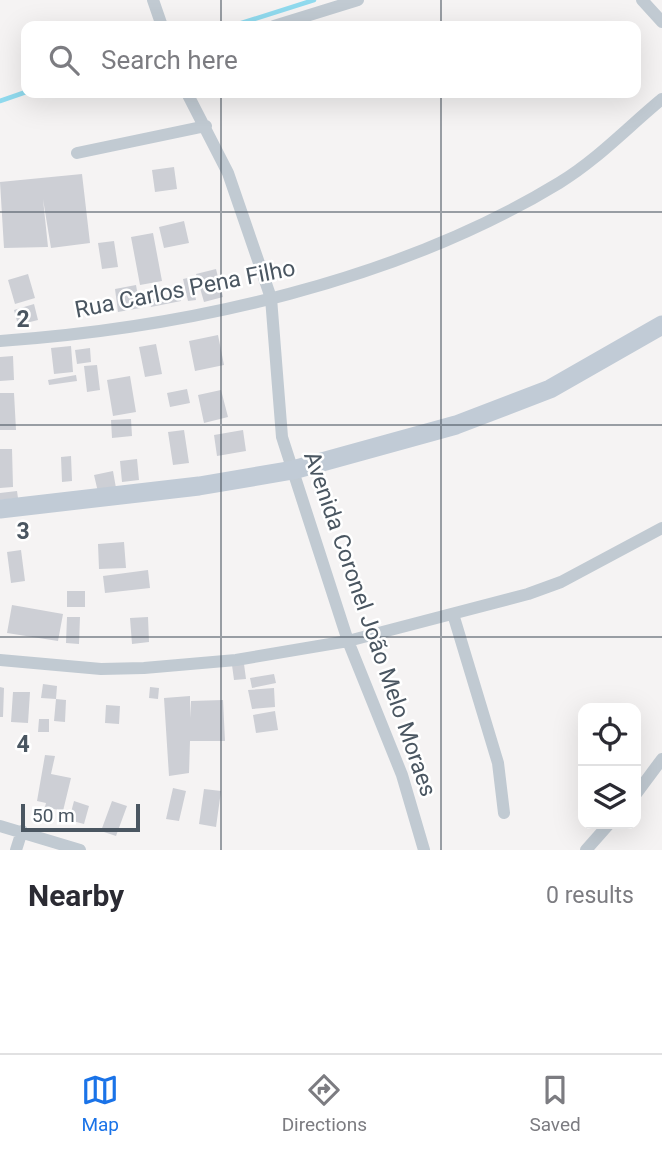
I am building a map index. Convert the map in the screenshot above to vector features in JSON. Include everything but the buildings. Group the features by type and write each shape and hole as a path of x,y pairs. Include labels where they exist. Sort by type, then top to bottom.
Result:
{"street":[{"path":"153,0 160,21"},
{"path":"290,21 358,0"},
{"path":"642,0 662,22"},
{"name":"Avenida Coronel João Melo Moraes","path":"190,98 228,173 271,298 277,335 279,416 293,470 348,641 402,775 424,850"},
{"name":"Rua Carlos Pena Filho","path":"0,341 155,321 271,298 384,263 460,235 560,183 592,161 662,99"},
{"path":"77,153 205,126"},
{"path":"0,509 199,485 293,470 494,412 550,389 662,325"},
{"path":"0,660 75,667 144,668 236,660 348,641 528,594 561,582 662,528"},
{"path":"453,614 498,763 504,813"},
{"path":"641,787 662,759"},
{"path":"0,826 80,850"},
{"path":"586,850 605,829"},
{"path":"16,850 22,831"}],"waterway":[{"path":"248,21 314,0"},
{"path":"0,101 21,94"}]}
